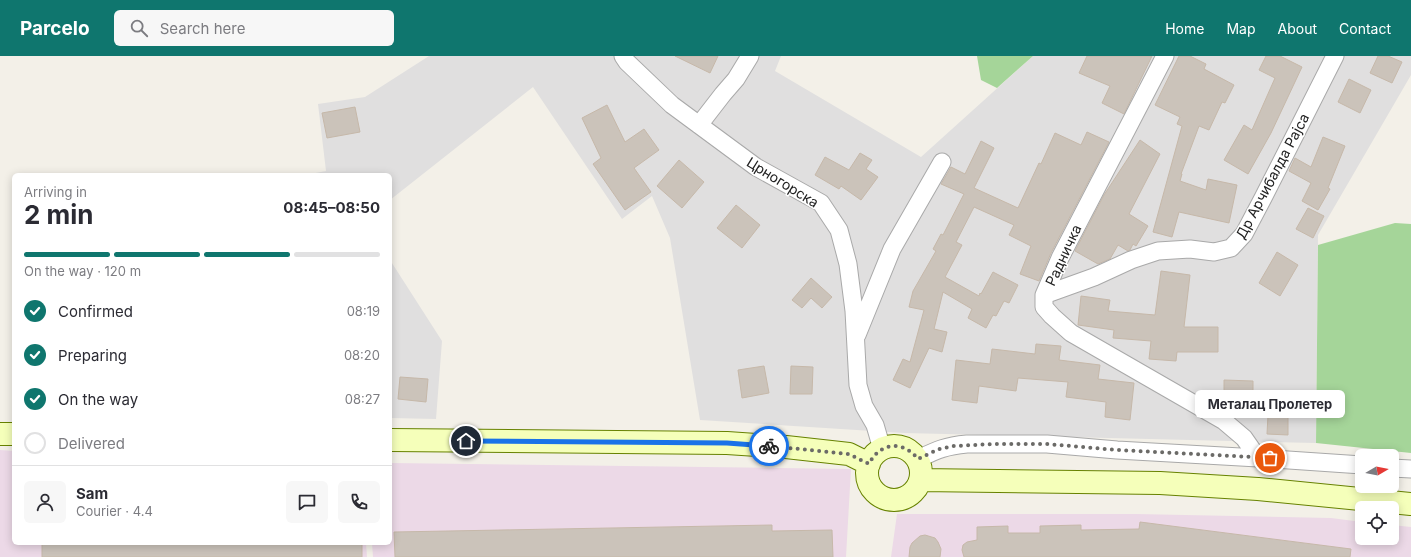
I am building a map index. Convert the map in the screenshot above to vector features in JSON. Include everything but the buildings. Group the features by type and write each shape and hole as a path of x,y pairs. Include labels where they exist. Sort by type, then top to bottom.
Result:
{"street":[{"name":"Црногорска","path":"623,56 627,62 672,105 756,167 821,203 839,230 848,264 856,337 858,385 864,406 875,425 875,457"},
{"path":"699,125 736,79 750,56"},
{"name":"Радничка","path":"1165,56 1060,258 1044,295 1044,307 1071,333 1224,420 1244,438 1258,458"},
{"name":"Др Арчибалда Рајса","path":"1044,295 1094,277 1131,260 1158,251 1190,249 1214,252 1231,248 1244,234 1335,56"},
{"path":"856,337 892,249 942,162"},
{"path":"0,434 12,434"},
{"path":"392,440 727,443 786,447 875,457"},
{"path":"919,470 908,449 902,447 888,447 875,457 868,479 871,486 882,496 897,500 905,498 914,490 919,470 939,449 967,444 1047,444 1117,450 1355,465"},
{"path":"1399,468 1411,469"},
{"path":"919,470 1258,489 1411,504"}],"shaded area":[{"path":"429,56 781,56 775,71 921,157 1033,56 1411,56 1411,75 1318,235 1316,443 904,433 700,420 670,238 652,196 622,219 533,87 392,198 392,173 316,173 326,171 318,104 365,97"},
{"path":"392,263 442,341 436,419 392,418"},
{"path":"0,450 12,451 12,545 366,545 367,557 0,557"},
{"path":"392,463 851,469 846,557 373,557 372,545 392,545"},
{"path":"897,514 1136,514 1331,518 1355,521 1355,545 1399,545 1399,526 1411,527 1411,557 891,557"}],"green space":[{"path":"977,56 1033,56 997,88 981,80"},
{"path":"1395,223 1411,224 1411,453 1399,452 1399,449 1373,449 1316,443 1318,245"}],"way so far":[{"path":"769,446 849,454 869,464 876,453 888,447 895,446 908,449 918,459 939,449 967,444 1047,444 1117,450 1270,458"}],"place":[{"name":"Металац Пролетер","path":"1270,458"}],"route":[{"path":"466,441 727,443 769,446"}]}
